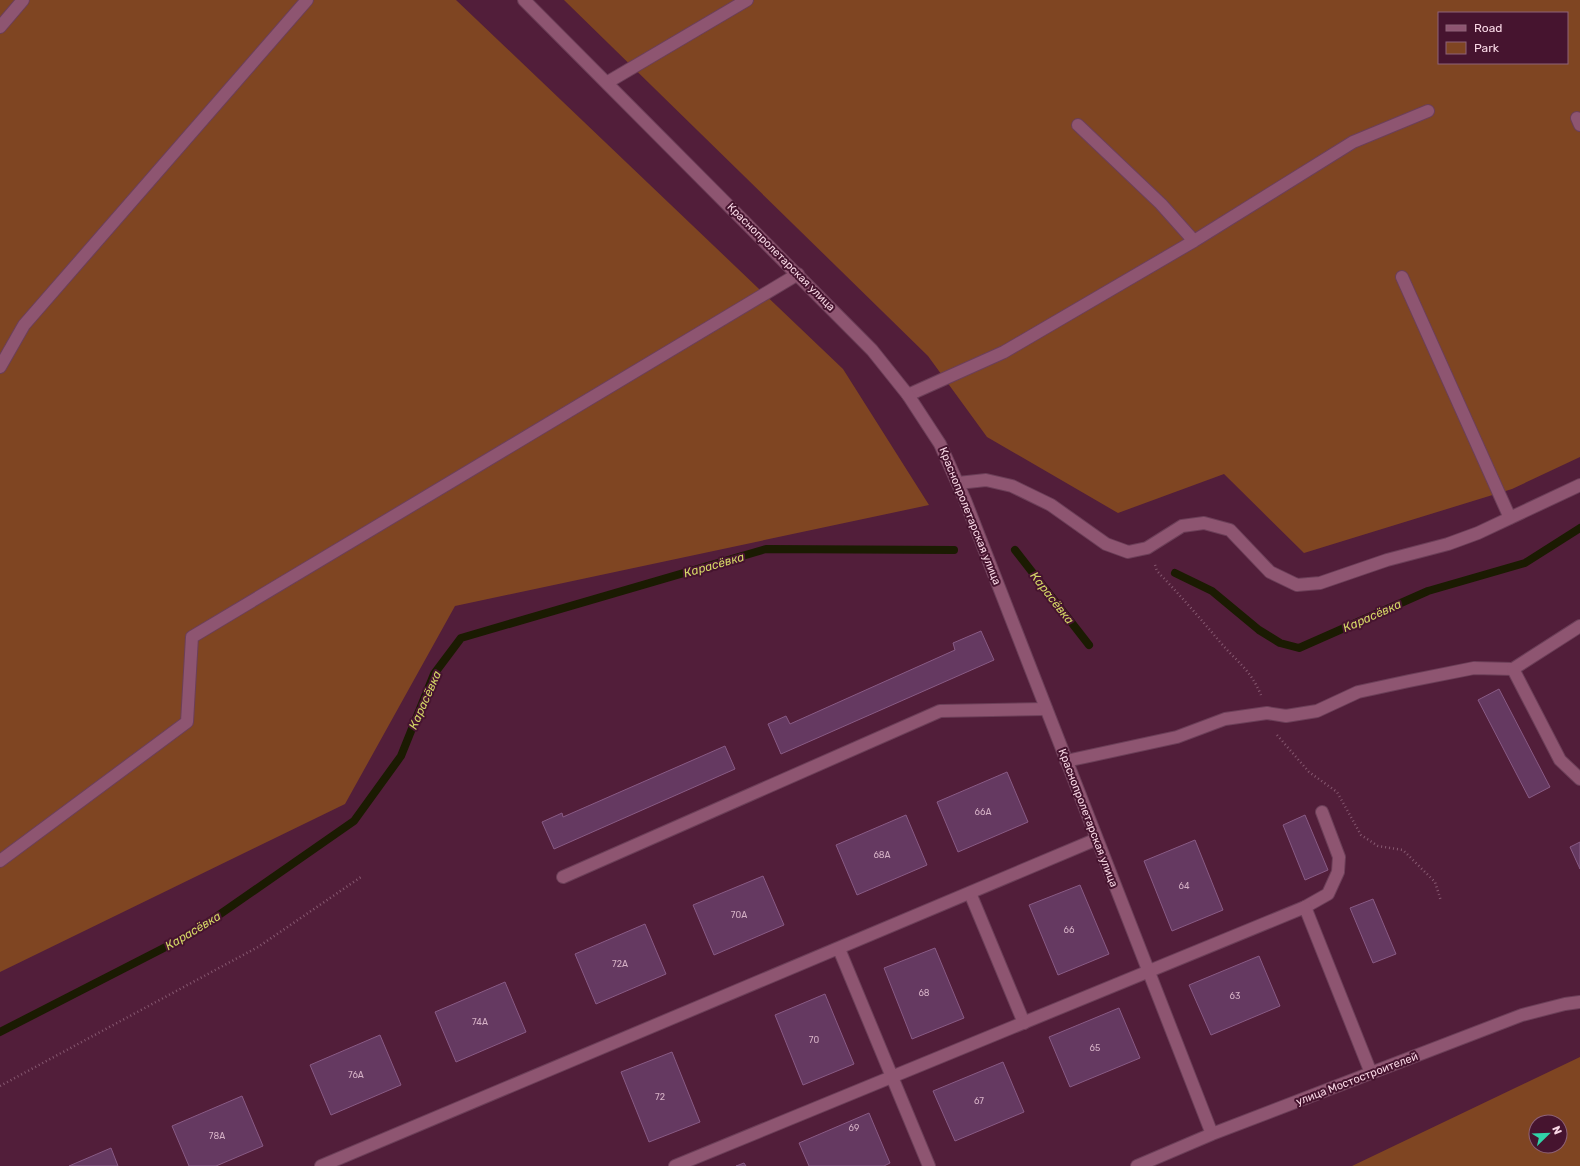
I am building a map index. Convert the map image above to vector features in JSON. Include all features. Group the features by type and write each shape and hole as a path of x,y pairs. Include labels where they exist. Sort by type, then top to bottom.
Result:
{"street":[{"path":"0,27 24,0"},
{"path":"0,367 24,326 307,0"},
{"name":"Краснопролетарская улица","path":"524,0 608,82 872,350 908,395 940,444 958,483 1212,1134"},
{"path":"608,82 747,0"},
{"path":"908,395 1004,352 1194,241 1353,142 1428,112"},
{"path":"1078,125 1161,204 1194,241"},
{"path":"0,861 187,722 192,637 798,274"},
{"path":"1402,278 1510,518"},
{"path":"958,483 986,480 1012,486 1051,505 1106,544 1128,552 1147,548 1182,526 1204,523 1230,530 1270,572 1297,585 1320,583 1387,560 1448,544 1478,533 1580,485"},
{"path":"1066,761 1177,737 1225,719 1267,714 1286,716 1317,710 1358,692 1409,681 1474,668 1513,669 1580,626"},
{"path":"1513,669 1560,760 1580,779"},
{"path":"563,877 940,711 1046,709"},
{"path":"675,1166 1305,907 1328,894 1338,872 1339,857 1322,812"},
{"path":"321,1166 1097,839"},
{"path":"970,893 1024,1023"},
{"path":"1305,907 1371,1073"},
{"path":"839,949 929,1166"},
{"name":"улица Мостостроителей","path":"1137,1166 1212,1134 1522,1015 1565,1004 1580,1002"}],"path":[{"path":"0,1086 258,947 361,877"}],"green space":[{"path":"0,0 456,0 843,369 929,505 455,606 345,804 0,972"},
{"path":"564,0 1580,0 1580,457 1512,489 1304,553 1224,474 1118,513 987,437 928,356"},
{"path":"1580,1057 1580,1166 1352,1166"}],"building":[{"path":"981,631 994,660 781,754 768,724 786,716 790,724 955,650 953,643"},
{"path":"1499,689 1550,787 1529,798 1478,700"},
{"path":"725,746 735,769 554,849 542,822 562,813 563,817"},
{"path":"1007,772 1028,822 958,852 937,802"},
{"path":"906,815 927,865 857,895 836,845"},
{"path":"1305,815 1328,870 1305,880 1283,825"},
{"path":"1195,840 1223,910 1172,931 1144,861"},
{"path":"1580,842 1580,869 1570,847"},
{"path":"763,876 784,925 714,955 693,905"},
{"path":"1080,885 1109,954 1058,975 1029,905"},
{"path":"1373,899 1396,954 1373,963 1350,908"},
{"path":"645,924 666,974 596,1004 575,954"},
{"path":"935,948 964,1018 912,1039 884,968"},
{"path":"1259,956 1280,1006 1211,1035 1189,985"},
{"path":"505,982 526,1032 456,1062 435,1012"},
{"path":"825,994 854,1064 803,1085 775,1015"},
{"path":"1119,1008 1140,1058 1070,1087 1049,1037"},
{"path":"380,1035 401,1085 331,1115 310,1065"},
{"path":"672,1052 700,1122 649,1142 621,1072"},
{"path":"1003,1062 1024,1112 955,1141 933,1091"},
{"path":"242,1096 263,1146 216,1166 189,1166 172,1126"},
{"path":"869,1113 890,1163 884,1166 809,1166 799,1143"},
{"path":"111,1148 118,1166 69,1166"},
{"path":"744,1163 746,1166 736,1166"}],"waterway":[{"name":"Карасёвка","path":"1175,573 1212,591 1259,630 1280,643 1299,648 1428,591 1525,563 1580,528"},
{"name":"Карасёвка","path":"0,1032 193,933 354,821 401,756 434,674 461,638 766,549 954,550"},
{"name":"Карасёвка","path":"1015,550 1089,645"}]}
